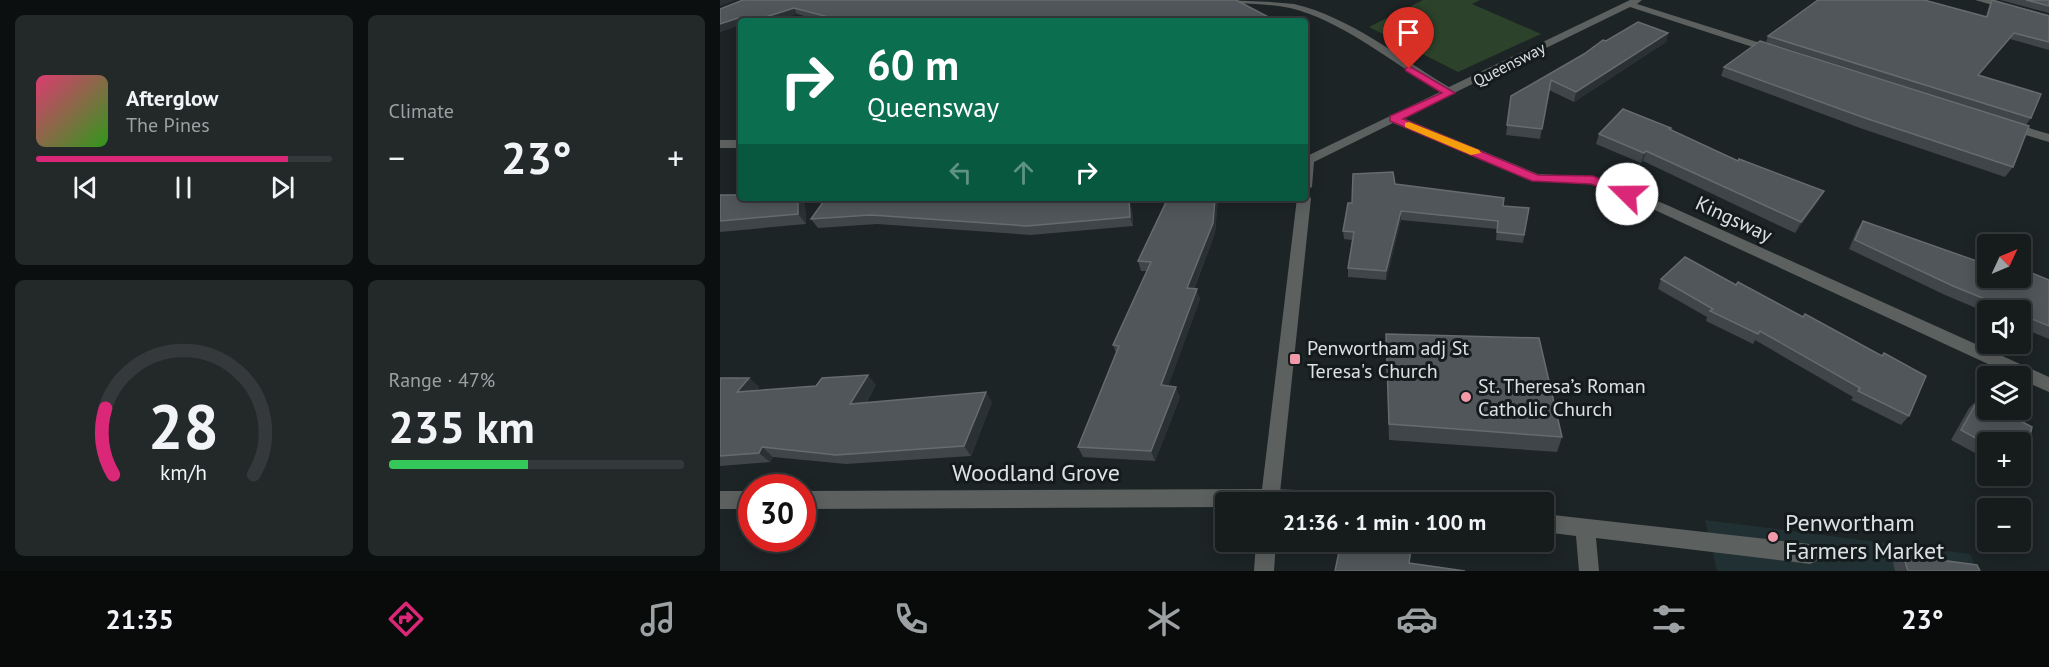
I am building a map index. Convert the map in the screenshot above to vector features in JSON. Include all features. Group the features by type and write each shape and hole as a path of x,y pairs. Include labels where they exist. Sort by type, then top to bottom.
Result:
{"street":[{"path":"1179,0 1274,2 1294,6 1349,32 1450,93"},
{"path":"1980,0 2049,18"},
{"path":"1633,2 1788,55"},
{"name":"Queensway","path":"1308,159 1450,93 1633,2"},
{"name":"Kingsway","path":"1394,119 1536,178 1593,180 1652,204 2049,385"},
{"path":"1992,120 2049,138"},
{"path":"720,144 738,144"},
{"path":"1271,492 1304,201"},
{"path":"720,500 738,500"},
{"name":"Woodland Grove","path":"816,500 1215,500"},
{"path":"1554,524 1810,554"},
{"path":"1585,528 1589,571"},
{"path":"1264,571 1265,552"}],"shaded area":[{"name":"Penwortham Farmers Market","path":"1705,520 1970,554 1978,571 1717,571"}],"green space":[{"path":"1423,0 1480,0 1472,4 1541,34 1458,72 1369,27"}],"building":[{"path":"743,0 1236,0 1270,18 832,18 794,8 762,18 738,18 720,24 720,9"},
{"path":"1818,0 1924,0 1987,17 1992,0 2049,16 2049,42 2014,33 1978,75 2041,94 2031,118 1768,36"},
{"path":"2026,0 2049,0 2049,6"},
{"path":"1638,22 1668,33 1576,92 1551,80 1542,129 1507,125 1511,96 1584,54 1603,40 1606,41"},
{"path":"1760,41 2029,126 2013,167 1865,118 1724,67"},
{"path":"1623,109 1671,128 1669,129 1738,161 1739,159 1824,191 1801,222 1646,151 1644,153 1599,134"},
{"path":"1393,172 1395,184 1504,198 1503,206 1529,208 1524,235 1497,232 1498,221 1401,211 1386,271 1348,268 1354,232 1343,231 1348,203 1352,203 1353,174"},
{"path":"720,195 738,195 738,201 798,201 798,214 720,221"},
{"path":"824,201 1129,201 1130,217 1027,226 871,215 811,219"},
{"path":"1167,201 1215,201 1213,223 1187,288 1197,289 1161,385 1176,387 1151,451 1078,447 1119,346 1113,345 1151,262 1138,261"},
{"path":"1863,221 1977,261 1977,288 2031,288 2031,273 2049,280 2049,326 2031,319 2031,300 1987,300 1855,240"},
{"path":"1685,257 1736,285 1738,282 1803,317 1805,314 1882,356 1884,353 1926,376 1909,416 1858,391 1860,388 1760,331 1758,334 1710,311 1713,309 1661,279"},
{"name":"St. Theresa’s Roman Catholic Church","path":"1386,334 1539,338 1562,437 1389,424"},
{"path":"868,375 850,404 986,392 964,446 836,455 762,447 759,453 720,456 720,378 749,378 737,392 816,386 822,378"},
{"path":"1977,402 1977,420 2019,420 2032,427 2031,432 1977,432 1977,439 1961,430"},
{"path":"1339,552 1411,552 1409,563 1465,571 1335,571"},
{"path":"1903,555 1977,565 1980,571 1908,571"}],"slow traffic":[{"path":"1409,125 1475,153"}],"place":[{"name":"Penwortham adj St Teresa's Church","path":"1295,359"},
{"name":"St. Theresa’s Roman Catholic Church","path":"1466,397"},
{"name":"Penwortham Farmers Market","path":"1773,537"}],"route":[{"path":"1409,69 1450,93 1394,119 1536,178 1593,180 1627,194"}]}
